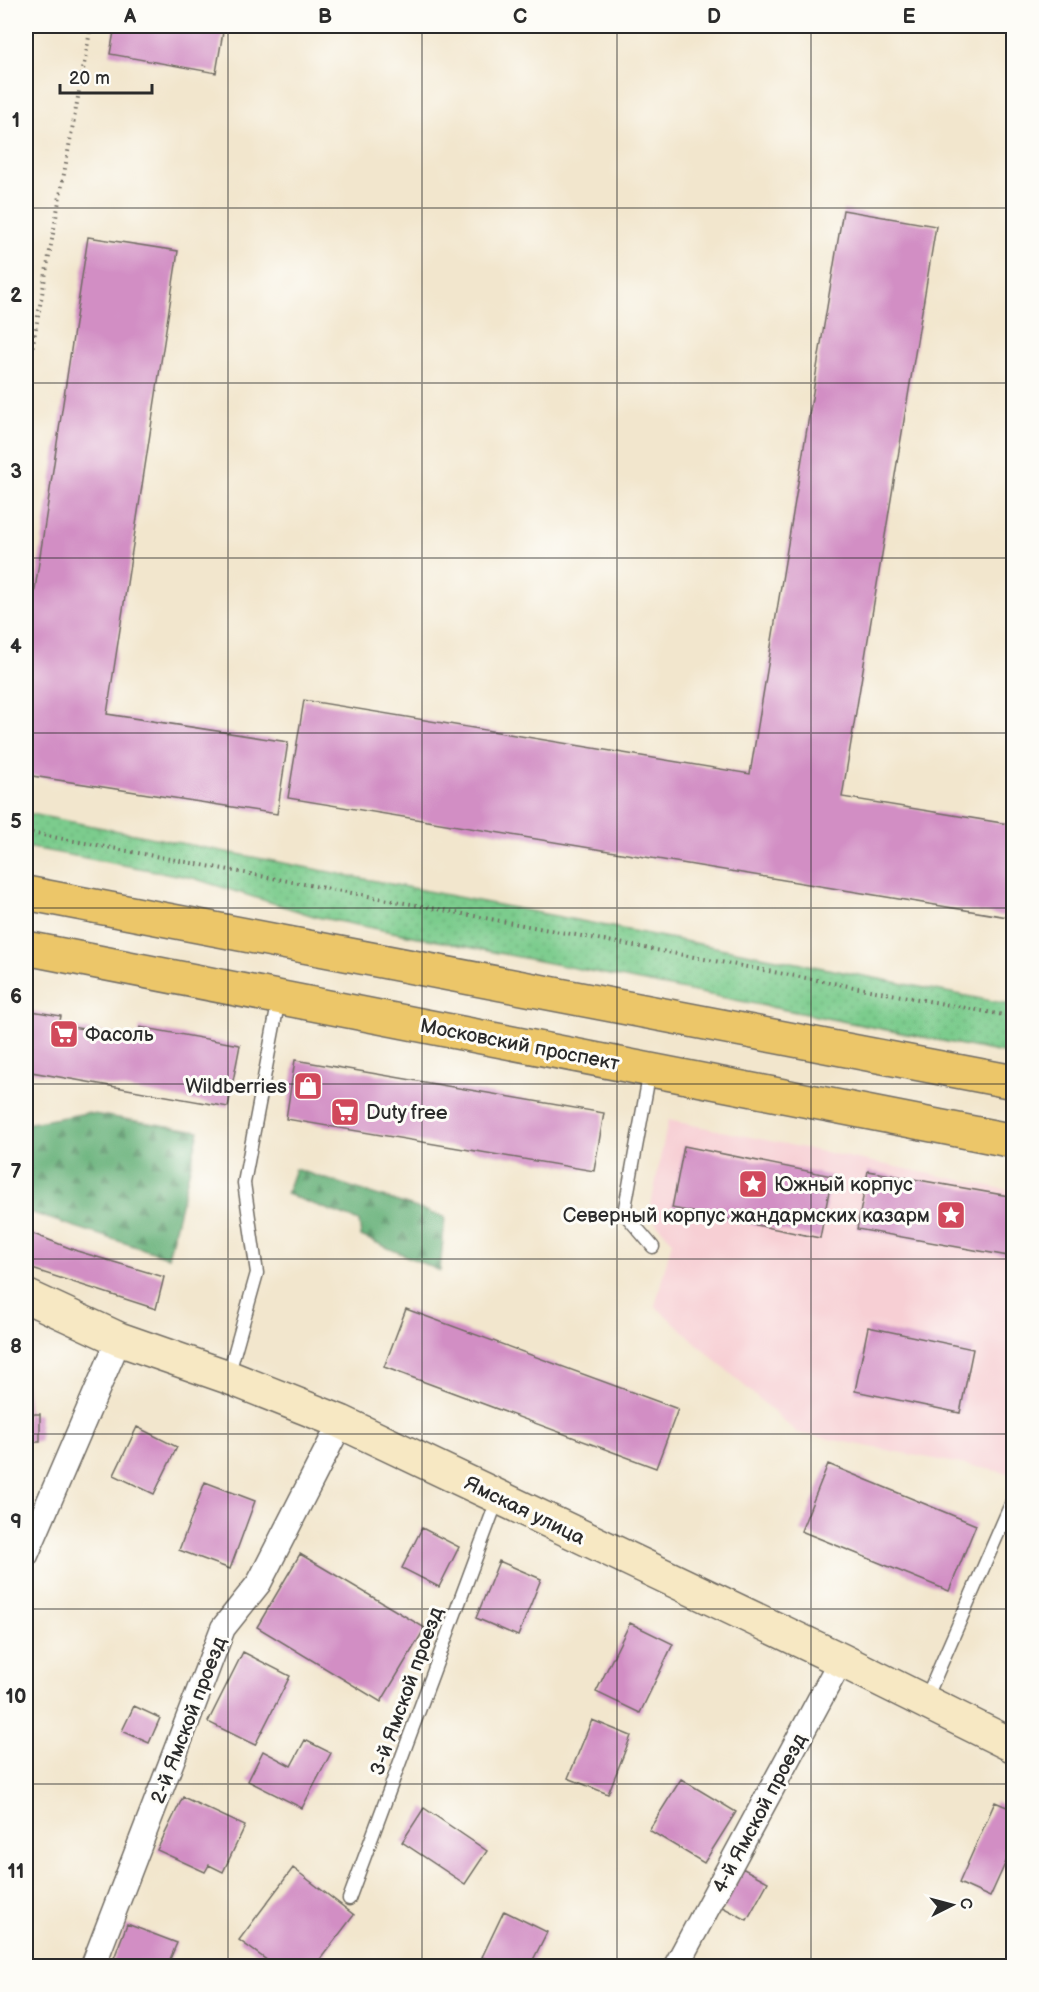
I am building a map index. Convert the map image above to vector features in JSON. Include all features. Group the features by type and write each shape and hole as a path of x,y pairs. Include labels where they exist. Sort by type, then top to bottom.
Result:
{"main road":[{"path":"26,893 1014,1082"},
{"name":"Московский проспект","path":"26,948 1014,1141"},
{"name":"Ямская улица","path":"26,1296 119,1339 228,1377 341,1422 842,1660 1014,1746"}],"street":[{"path":"26,1555 119,1339"},
{"name":"2-й Ямской проезд","path":"93,1966 224,1628 259,1583 341,1422"},
{"name":"4-й Ямской проезд","path":"676,1966 842,1660"}],"lane":[{"path":"228,1377 256,1273 244,1184 279,998"},
{"path":"650,1069 624,1213 653,1247"},
{"name":"3-й Ямской проезд","path":"349,1899 499,1497"},
{"path":"925,1702 1014,1497"}],"path":[{"path":"26,382 91,26"},
{"path":"26,832 1014,1017"}],"shaded area":[{"path":"668,1120 1013,1191 1013,1474 797,1433 655,1306 672,1241 649,1215"}],"green space":[{"path":"26,813 1013,1005 1013,1055 317,917 193,878 26,847"},
{"path":"87,1113 199,1131 168,1257 26,1211 26,1124"},
{"path":"295,1169 445,1217 440,1271 361,1236 359,1221 286,1194"}],"building":[{"path":"115,26 224,26 216,73 110,54"},
{"path":"843,210 936,226 842,797 1014,825 1014,918 288,798 304,700 750,774"},
{"path":"88,237 178,251 107,714 288,742 277,814 26,775 26,649"},
{"path":"26,1010 61,1016 59,1025 138,1038 140,1027 240,1045 228,1107 26,1071"},
{"path":"295,1060 604,1113 594,1171 286,1119"},
{"path":"684,1146 832,1176 820,1238 672,1208"},
{"path":"868,1171 1014,1197 1014,1257 857,1229"},
{"path":"26,1231 77,1251 164,1277 156,1309 26,1267"},
{"path":"406,1309 678,1409 656,1468 384,1367"},
{"path":"868,1327 973,1349 960,1413 855,1391"},
{"path":"26,1381 29,1414 40,1414 40,1442 26,1442"},
{"path":"137,1427 177,1447 154,1494 114,1475"},
{"path":"828,1464 976,1525 949,1591 801,1531"},
{"path":"205,1482 255,1501 230,1569 179,1550"},
{"path":"422,1528 459,1547 439,1587 402,1568"},
{"path":"300,1554 425,1628 381,1702 257,1627"},
{"path":"499,1561 541,1579 518,1636 476,1618"},
{"path":"630,1623 673,1644 640,1713 596,1692"},
{"path":"243,1652 290,1676 255,1745 208,1722"},
{"path":"134,1706 160,1718 149,1743 122,1731"},
{"path":"592,1720 631,1736 608,1794 568,1778"},
{"path":"305,1740 331,1753 302,1808 248,1781 263,1751 291,1766"},
{"path":"681,1779 736,1812 704,1863 649,1830"},
{"path":"183,1797 245,1826 223,1872 209,1865 205,1872 157,1850"},
{"path":"995,1802 1014,1810 1014,1844 990,1897 959,1883"},
{"path":"424,1808 487,1851 465,1884 402,1842"},
{"path":"293,1868 354,1915 315,1966 275,1966 239,1940"},
{"path":"742,1868 768,1882 747,1920 722,1907"},
{"path":"504,1911 547,1932 530,1966 501,1966 482,1957"},
{"path":"127,1924 177,1943 167,1966 111,1966"}],"place":[{"name":"Фасоль","path":"64,1034"},
{"name":"Wildberries","path":"308,1086"},
{"name":"Duty free","path":"345,1112"},
{"name":"Южный корпус","path":"753,1184"},
{"name":"Северный корпус жандармских казарм","path":"951,1215"}]}
